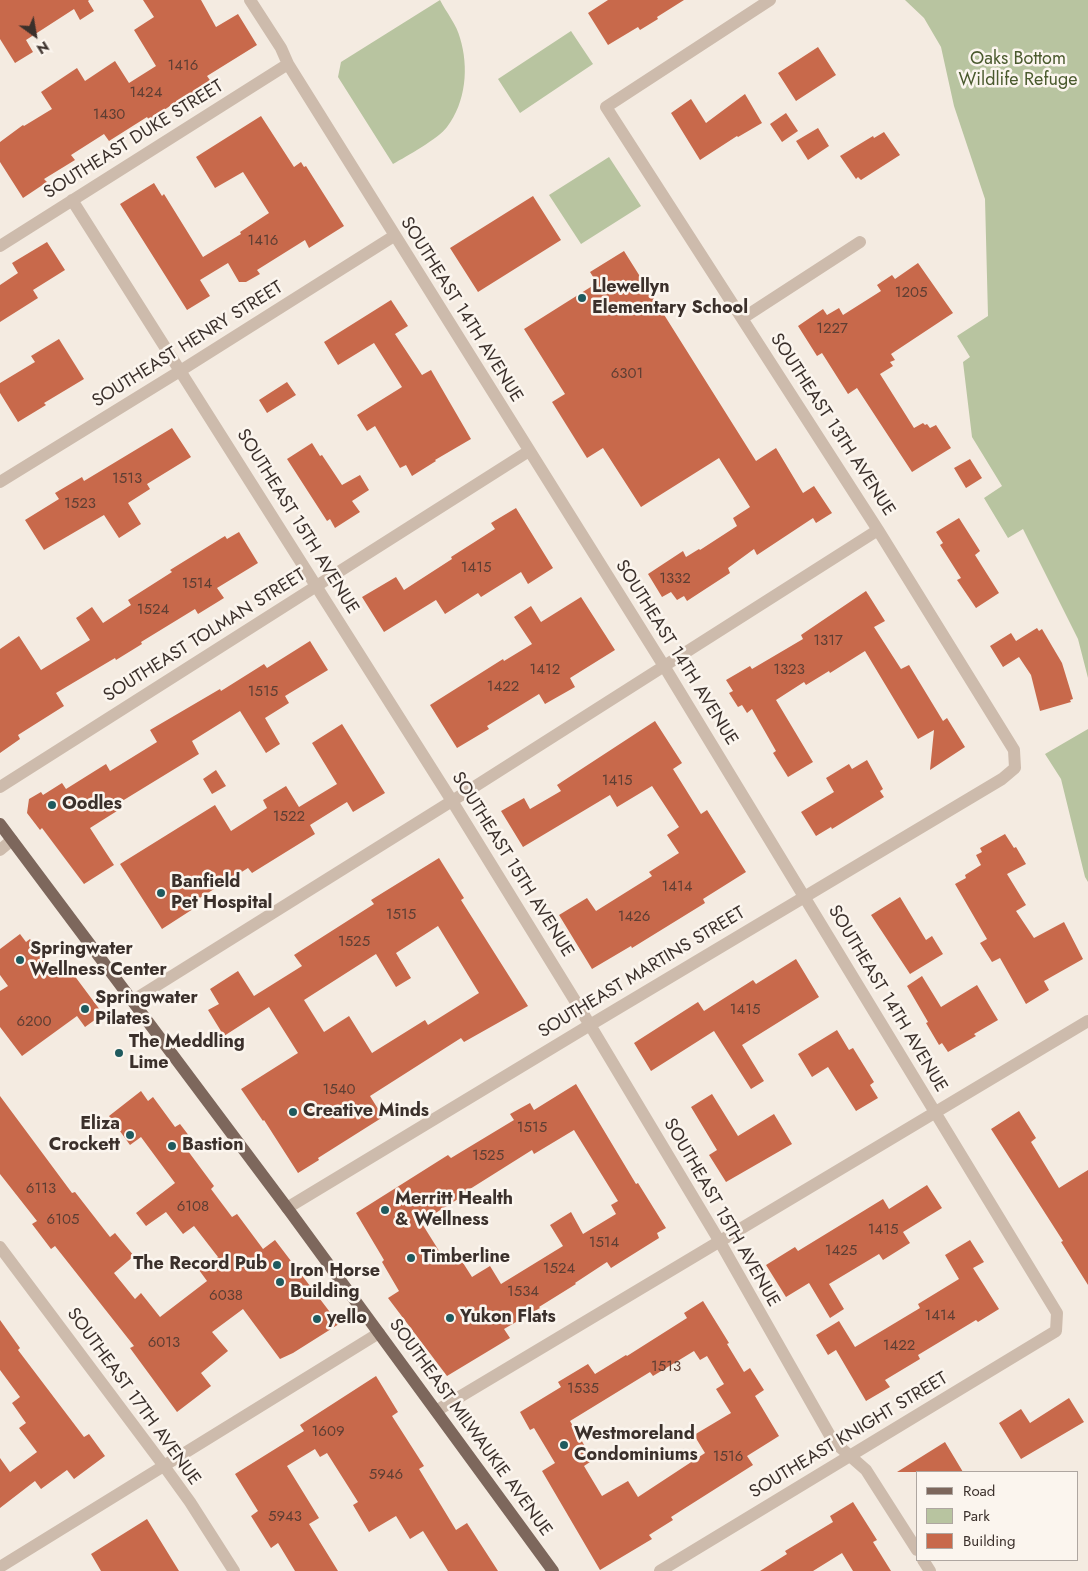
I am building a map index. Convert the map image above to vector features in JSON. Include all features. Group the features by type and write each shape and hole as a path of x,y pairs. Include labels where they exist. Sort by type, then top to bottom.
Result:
{"main road":[{"name":"SOUTHEAST MILWAUKIE AVENUE","path":"0,824 287,1208 553,1571"}],"street":[{"name":"SOUTHEAST 14TH AVENUE","path":"250,0 394,236 664,666 936,1112 1057,1313 1056,1331"},
{"name":"SOUTHEAST 13TH AVENUE","path":"770,0 606,107 878,530 1014,750 1015,768"},
{"name":"SOUTHEAST DUKE STREET","path":"0,246 288,64"},
{"name":"SOUTHEAST 15TH AVENUE","path":"72,200 452,801 590,1025 720,1242 833,1440 866,1470 916,1548"},
{"name":"SOUTHEAST HENRY STREET","path":"0,482 394,236"},
{"path":"743,318 860,242"},
{"name":"SOUTHEAST TOLMAN STREET","path":"0,786 529,451"},
{"path":"132,1001 452,801 878,530"},
{"name":"SOUTHEAST MARTINS STREET","path":"287,1208 1002,779 1015,768"},
{"path":"0,850 12,840"},
{"path":"436,1411 1088,1021"},
{"name":"SOUTHEAST 17TH AVENUE","path":"0,1247 164,1466 234,1571"},
{"name":"SOUTHEAST KNIGHT STREET","path":"660,1571 1056,1331"},
{"path":"0,1568 379,1333"}],"green space":[{"path":"440,0 459,33 463,49 465,72 462,96 453,117 443,132 393,164 338,77 341,62"},
{"name":"Oaks Bottom Wildlife Refuge","path":"905,0 1088,0 1088,678 1078,639 1023,529 1008,538 984,498 1002,486 972,437 963,362 970,357 957,336 988,316 985,199 954,106 941,47 924,18"},
{"path":"571,31 593,64 520,113 498,79"},
{"path":"609,157 641,206 581,244 549,195"},
{"path":"1088,729 1088,882 1085,877 1061,779 1045,754"}],"building":[{"path":"0,0 89,0 94,11 80,20 74,9 26,40 33,52 15,63 0,39"},
{"path":"143,0 201,0 216,27 238,14 257,45 207,76 212,83 187,99 185,96 149,120 147,117 109,141 104,134 71,155 75,160 44,179 47,182 23,198 0,162 0,142 23,125 52,109 41,92 77,68 85,81 115,61 129,83 156,66 134,30 154,17"},
{"path":"608,0 684,0 640,30 638,27 608,45 588,13"},
{"path":"818,47 836,75 796,101 778,73"},
{"path":"745,94 762,123 737,136 700,160 671,113 691,99 706,123"},
{"path":"786,113 798,131 782,142 770,124"},
{"path":"261,116 294,167 301,162 304,167 306,166 344,226 309,248 305,240 257,270 260,274 246,282 239,282 228,263 200,280 210,296 187,310 120,204 154,183 162,196 164,194 203,257 241,234 240,232 269,213 243,172 215,188 196,157"},
{"path":"818,128 829,146 808,160 796,141"},
{"path":"884,132 900,155 861,180 858,177 856,179 840,156 873,136 874,138"},
{"path":"533,196 561,240 478,292 450,248"},
{"path":"47,242 65,270 33,290 38,298 0,322 0,285 18,273 12,263"},
{"path":"624,251 756,461 776,448 803,493 814,486 832,513 816,523 813,518 757,555 754,549 728,568 730,573 687,601 684,596 677,600 671,592 662,597 648,574 683,551 686,557 737,526 733,518 750,507 719,458 641,507 603,448 587,458 552,402 565,394 524,329 597,283 590,272"},
{"path":"918,263 953,313 891,354 895,360 890,362 893,366 880,374 914,428 923,423 927,424 930,428 936,425 951,448 912,472 857,388 848,394 822,353 817,356 798,326 823,309 827,315 839,308 843,315 881,291 877,285 892,275 895,279"},
{"path":"391,300 408,326 395,334 422,375 431,370 471,439 412,476 406,465 400,468 375,426 367,431 357,415 402,387 374,343 338,365 324,342"},
{"path":"59,339 84,379 44,403 46,405 18,422 0,393 0,383 35,362 31,356"},
{"path":"287,382 296,395 267,413 259,400"},
{"path":"172,428 191,457 147,484 150,489 128,503 141,524 119,538 104,515 44,550 25,520 59,499 55,493 82,477 84,481"},
{"path":"312,443 342,485 360,475 369,490 352,501 360,512 335,528 330,519 327,521 287,459"},
{"path":"970,459 982,478 966,488 954,468"},
{"path":"516,508 553,568 528,584 521,572 481,597 478,593 445,614 436,600 384,632 362,597 396,577 404,590 495,529 491,523"},
{"path":"959,518 980,551 975,555 999,593 976,608 957,580 961,578 940,545 943,543 936,532"},
{"path":"239,532 258,563 217,588 224,598 198,614 195,609 141,642 142,644 116,660 115,658 56,693 64,706 18,735 20,739 0,753 0,649 19,636 41,670 90,640 76,618 92,607 103,623 131,605 128,600 172,572 170,570 225,536 227,539"},
{"path":"866,591 885,621 874,627 901,669 909,665 943,721 947,718 965,747 930,770 934,730 918,739 865,651 830,673 829,671 806,685 804,682 776,700 813,762 788,777 773,753 776,751 752,709 747,713 742,705 738,707 729,693 733,691 726,680 750,666 752,669 803,639 801,635"},
{"path":"581,597 615,650 570,678 575,687 545,704 539,694 487,726 489,729 457,748 430,705 503,659 504,661 532,644 514,617 531,606 541,622"},
{"path":"1037,628 1039,631 1042,629 1062,663 1073,699 1070,700 1071,702 1040,711 1031,675 1019,657 1003,667 990,646 1011,633 1016,641"},
{"path":"310,641 328,670 285,696 289,703 265,718 280,744 266,753 240,711 192,741 199,754 114,806 117,811 90,828 114,865 84,884 42,828 40,830 27,813 29,799 41,792 43,795 62,783 66,789 106,764 110,771 157,742 150,730 220,689 221,691 264,664 267,668"},
{"path":"655,721 682,763 673,769 701,814 707,810 746,872 703,899 705,903 632,948 631,946 592,969 559,915 587,898 596,911 652,876 649,872 679,853 667,835 679,827 652,786 617,807 610,795 523,847 501,811 524,798 530,809 561,791 557,785"},
{"path":"342,724 385,793 353,812 347,802 310,825 315,834 252,873 248,868 190,904 193,909 162,929 120,864 215,805 231,831 267,808 263,800 286,786 299,807 337,784 312,743"},
{"path":"867,760 883,789 880,791 884,797 832,829 831,827 816,836 801,812 834,792 826,778 849,764 852,769"},
{"path":"216,770 226,786 212,794 203,779"},
{"path":"1005,834 1014,848 1016,847 1026,864 1007,874 1026,905 1016,911 1034,938 1064,922 1083,959 1044,981 1049,990 1026,1004 1000,958 992,962 980,943 987,939 955,884 966,878 965,875 981,865 976,855 982,852 980,848"},
{"path":"439,858 464,898 461,900 528,1006 464,1042 461,1038 370,1096 383,1117 318,1158 319,1160 298,1173 264,1120 241,1089 298,1053 269,1007 224,1036 208,1010 219,1004 210,989 238,971 254,996 302,966 294,955 374,904 371,900","holes":["438,926 479,993 428,1025 425,1020 372,1053 349,1016 324,1032 304,1000 376,954 396,987 411,978 396,953"]},
{"path":"900,897 926,940 932,936 943,954 910,974 871,915"},
{"path":"20,934 26,942 30,939 57,976 68,967 103,1014 85,1027 77,1016 22,1056 0,1027 0,991 8,986 0,975 0,949"},
{"path":"796,959 819,997 742,1045 764,1081 751,1089 714,1031 651,1071 634,1043 698,1002 704,1011 753,980 756,984"},
{"path":"922,976 941,1007 977,985 998,1020 974,1034 976,1036 948,1052 942,1043 939,1045 907,986"},
{"path":"837,1030 849,1050 853,1048 874,1082 870,1085 878,1098 856,1111 828,1067 812,1077 798,1054"},
{"path":"576,1084 636,1184 638,1183 666,1228 657,1233 659,1238 611,1268 607,1262 540,1308 504,1329 510,1338 447,1376 388,1298 399,1291 382,1262 384,1260 356,1213 448,1155 451,1158 514,1120 510,1114 530,1103 534,1110","holes":["574,1130 618,1201 611,1205 616,1214 583,1234 571,1212 550,1225 563,1246 501,1284 490,1266 472,1277 458,1255 446,1262 421,1222 532,1150 534,1154"]},
{"path":"141,1091 148,1101 153,1097 175,1127 180,1124 196,1145 188,1151 214,1186 211,1189 232,1217 237,1214 263,1249 275,1240 339,1324 280,1359 243,1309 212,1332 228,1351 201,1373 211,1386 177,1412 130,1348 134,1346 55,1246 51,1249 32,1224 37,1221 0,1174 0,1096 72,1193 75,1192 110,1237 115,1233 134,1256 114,1273 135,1299 141,1293 160,1317 207,1281 199,1270 218,1257 194,1226 183,1234 166,1212 146,1226 136,1213 175,1183 141,1137 130,1145 109,1116"},
{"path":"712,1094 738,1136 774,1114 792,1144 726,1182 709,1155 717,1150 691,1107"},
{"path":"1019,1111 1036,1138 1031,1142 1059,1188 1088,1170 1088,1285 1061,1242 1063,1241 991,1129"},
{"path":"927,1185 942,1208 903,1232 910,1243 883,1260 879,1254 829,1284 844,1309 830,1318 809,1283 786,1297 766,1265 795,1247 798,1251 883,1199 889,1209"},
{"path":"970,1240 984,1262 973,1268 999,1309 978,1322 976,1320 918,1355 920,1359 885,1380 890,1387 866,1401 836,1350 828,1355 816,1335 839,1321 855,1347 920,1308 918,1304 959,1279 945,1255"},
{"path":"703,1301 729,1343 727,1344 744,1372 750,1368 764,1390 755,1396 779,1436 747,1456 753,1465 671,1517 673,1520 649,1535 652,1539 600,1570 542,1471 555,1463 534,1428 530,1430 520,1412 561,1387 558,1382 588,1364 595,1374 627,1356 687,1318 684,1313","holes":["694,1351 700,1360 707,1356 724,1384 716,1389 731,1413 694,1435 705,1453 638,1497 628,1481 602,1496 584,1466 593,1460 570,1421 650,1372 653,1376"]},
{"path":"0,1320 20,1348 18,1350 84,1437 89,1434 105,1456 74,1479 67,1470 41,1489 35,1481 0,1508 0,1458 10,1472 37,1452 19,1428 26,1423 12,1403 20,1397 0,1370"},
{"path":"376,1376 398,1412 392,1416 424,1466 419,1469 456,1530 467,1523 498,1571 448,1571 423,1531 410,1539 396,1516 369,1532 353,1505 358,1502 327,1453 320,1457 315,1449 287,1466 319,1518 309,1524 338,1571 295,1571 278,1543 271,1548 251,1516 258,1511 235,1474 304,1431 300,1425"},
{"path":"1069,1398 1084,1422 1021,1459 999,1423 1021,1409 1030,1423"},
{"path":"945,1442 962,1471 916,1471 897,1472"},
{"path":"853,1502 877,1540 873,1542 891,1571 853,1571 842,1553 813,1571 760,1571 787,1554 785,1551 833,1522 830,1516"},
{"path":"147,1519 179,1571 101,1571 91,1554"}],"place":[{"name":"Llewellyn Elementary School","path":"582,298"},
{"name":"Oodles","path":"52,805"},
{"name":"Banfield Pet Hospital","path":"161,893"},
{"name":"Springwater Wellness Center","path":"20,960"},
{"name":"Springwater Pilates","path":"85,1009"},
{"name":"The Meddling Lime","path":"119,1053"},
{"name":"Creative Minds","path":"293,1112"},
{"name":"Eliza Crockett","path":"130,1135"},
{"name":"Bastion","path":"172,1146"},
{"name":"Merritt Health & Wellness","path":"385,1210"},
{"name":"Timberline","path":"411,1258"},
{"name":"The Record Pub","path":"277,1265"},
{"name":"Iron Horse Building","path":"280,1282"},
{"name":"Yukon Flats","path":"450,1318"},
{"name":"yello","path":"317,1319"},
{"name":"Westmoreland Condominiums","path":"564,1445"}]}
